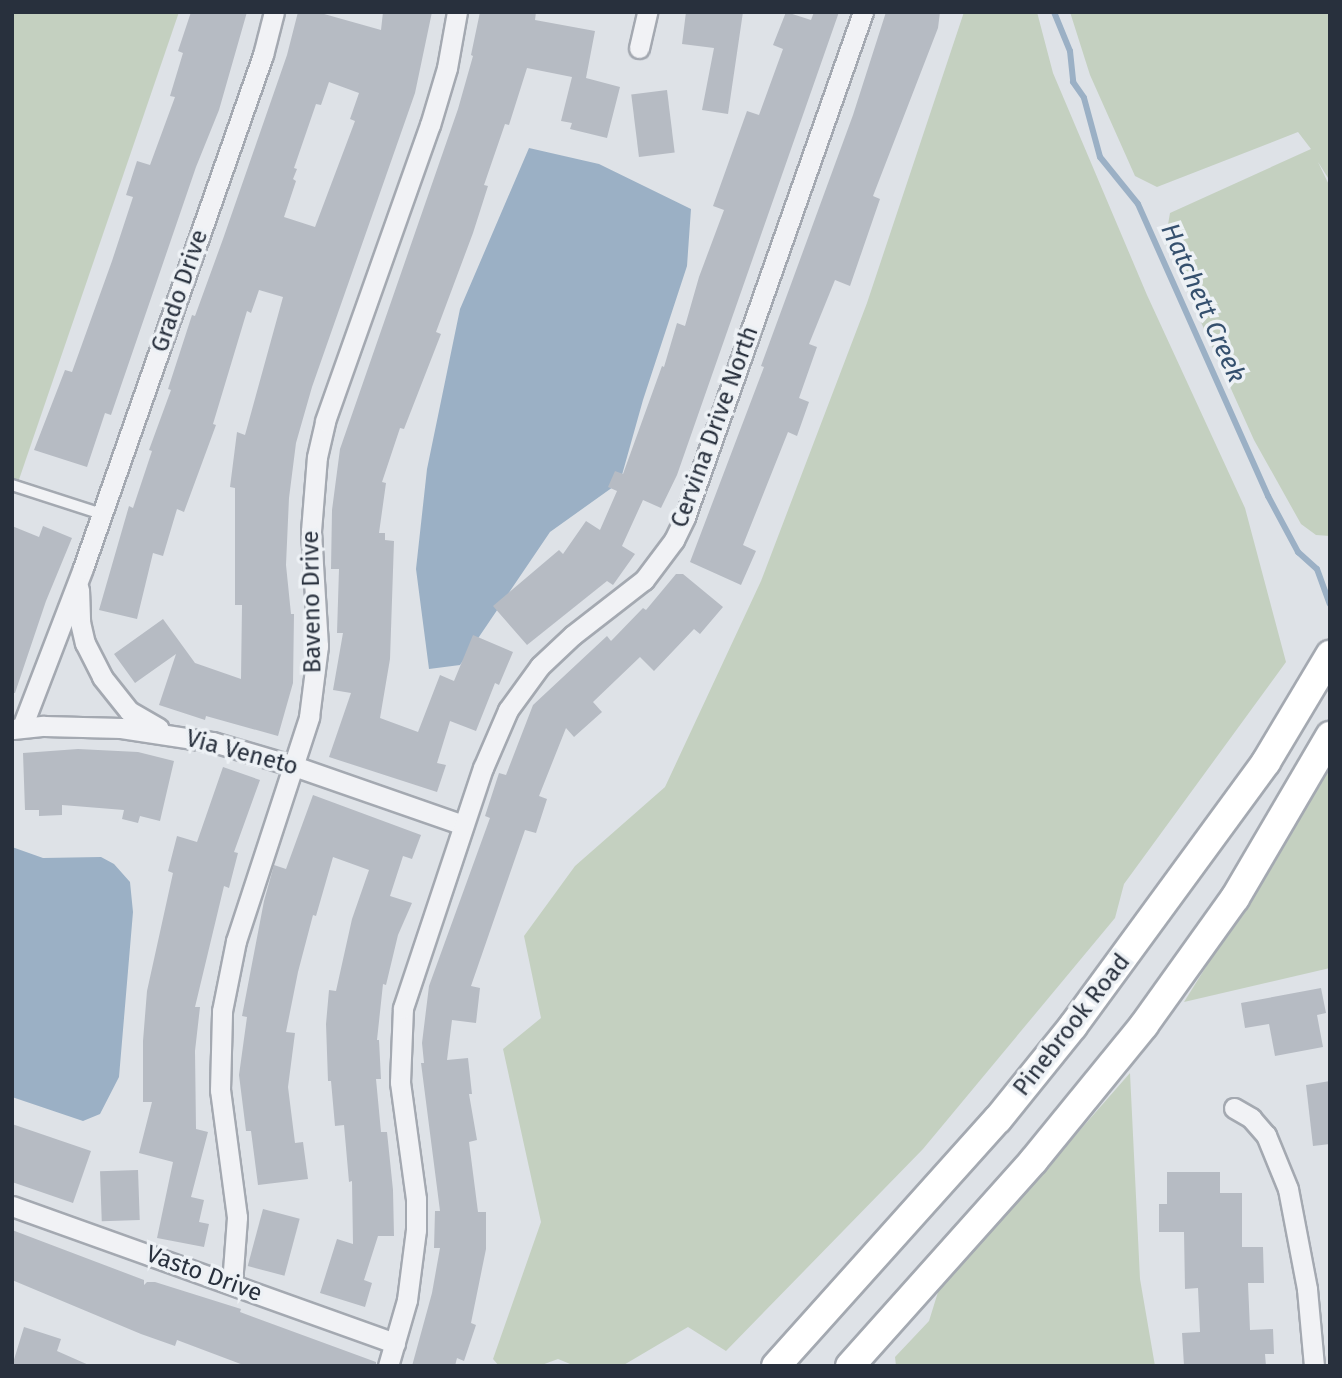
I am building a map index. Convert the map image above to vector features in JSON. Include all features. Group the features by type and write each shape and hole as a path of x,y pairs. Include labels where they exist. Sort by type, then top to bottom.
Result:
{"street":[{"name":"Grado Drive","path":"17,728 83,568 263,55 274,12"},
{"name":"Baveno Drive","path":"232,1284 237,1217 220,1090 222,1011 236,941 309,717 316,668 312,495 325,421 430,125 447,68 457,12"},
{"path":"639,48 646,12"},
{"name":"Cervina Drive North","path":"388,1366 414,1267 416,1230 416,1199 400,1082 403,1008 463,824 496,734 524,686 556,649 644,580 674,540 685,517 863,12"},
{"name":"Grado Drive","path":"83,568 78,603 80,622 85,643 102,677 129,711 160,730 182,736"},
{"name":"Pinebrook Road","path":"776,1366 998,1119 1073,1026 1266,762 1330,655"},
{"name":"Via Veneto","path":"17,728 94,726 182,736 294,766 463,824"},
{"path":"850,1366 1034,1160 1144,1025 1235,898 1330,736"},
{"path":"1234,1108 1251,1118 1266,1135 1288,1189 1307,1289 1314,1366"},
{"name":"Vasto Drive","path":"12,1206 396,1343"}],"lane":[{"path":"12,485 102,513"}],"green space":[{"path":"12,12 179,12 12,500"},
{"path":"964,12 1037,12 1053,73 1147,295 1245,508 1286,662 1124,884 1115,918 923,1149 726,1351 688,1327 622,1366 575,1366 558,1359 539,1366 499,1366 493,1359 541,1222 503,1049 541,1018 524,936 575,866 665,787 761,581 867,303"},
{"path":"1070,12 1330,12 1330,181 1318,162 1330,187 1330,536 1316,535 1301,524 1254,440 1165,242 1170,213 1311,149 1298,132 1157,187 1135,176 1090,75"},
{"path":"1330,768 1330,968 1184,1002"},
{"path":"1130,1073 1140,1279 1155,1366 896,1366 895,1357 929,1321 938,1292"}],"water":[{"path":"529,148 599,164 691,209 687,266 643,400 620,482 550,532 460,665 429,669 416,569 427,469 460,309"},
{"path":"12,847 43,858 101,857 114,864 130,882 133,912 119,1077 100,1114 83,1121 12,1097"}],"building":[{"path":"191,12 247,12 219,110 196,167 111,415 105,413 87,467 34,450 65,370 72,372 112,261 133,197 126,195 137,161 150,165 175,97 170,96 183,53 178,51"},
{"path":"298,12 317,12 381,30 383,12 432,12 415,93 312,387 296,443 289,498 286,565 291,614 294,614 293,683 278,736 206,716 205,720 159,705 176,654 135,683 114,654 163,619 195,663 241,679 242,605 235,605 235,488 230,487 237,432 245,435 283,297 259,290 251,313 247,311 213,424 216,425 184,512 177,509 163,556 153,553 137,619 99,610 129,506 133,508 152,451 149,450 171,390 168,389 192,315 195,316 287,55","holes":["329,82 359,93 350,119 355,121 315,227 284,217 296,181 293,179 297,169 294,168 316,104 321,105"]},
{"path":"480,12 536,12 535,20 595,31 586,78 620,87 607,138 570,129 572,123 561,121 572,77 527,68 509,125 505,124 484,185 488,186 473,233 436,332 441,334 404,429 400,428 382,482 386,483 379,533 385,533 385,540 394,541 390,659 380,718 418,732 440,675 454,681 473,635 513,652 499,685 495,683 476,731 450,721 437,763 446,765 437,792 329,757 351,693 333,690 343,633 337,633 339,569 331,569 332,510 340,449 458,109 473,56 471,55"},
{"path":"686,12 743,12 728,114 702,110 714,48 682,44"},
{"path":"786,12 811,20 814,12 839,12 677,475 661,508 643,500 622,546 635,554 613,585 607,581 527,645 493,606 559,550 563,554 586,521 600,530 617,491 608,487 615,471 623,474 662,366 664,367 677,323 685,326 699,277 724,210 713,206 747,111 759,115 783,49 773,45"},
{"path":"886,12 940,12 938,28 873,196 880,199 850,286 835,280 809,344 817,347 799,398 809,402 797,436 788,432 743,545 756,551 741,585 690,562 764,367 761,366 853,115"},
{"path":"667,90 675,153 639,157 631,94"},
{"path":"12,526 39,537 43,526 72,538 46,601 15,693 12,693"},
{"path":"676,574 683,574 723,607 700,634 694,629 654,671 640,657 593,702 602,712 574,737 566,728 539,796 547,799 536,833 525,830 471,986 480,988 476,1023 452,1020 447,1060 468,1058 472,1094 469,1094 477,1140 469,1142 478,1212 486,1212 486,1249 471,1323 476,1325 464,1361 457,1358 455,1366 412,1366 432,1293 440,1248 434,1248 435,1211 440,1211 421,1063 424,1063 422,1043 429,986 490,818 485,816 499,773 506,775 533,705 607,636 611,641 643,608 646,610"},
{"path":"78,749 138,752 174,761 160,821 140,816 138,823 122,819 124,810 62,805 62,815 39,816 39,810 25,810 23,753"},
{"path":"223,767 260,780 234,852 238,853 229,888 224,886 195,1007 200,1007 195,1051 196,1129 208,1132 191,1197 204,1200 199,1222 209,1224 204,1247 157,1238 173,1162 139,1153 152,1102 143,1102 143,1041 147,991 173,873 168,871 177,836 197,842"},
{"path":"313,795 421,835 412,859 403,856 390,896 412,903 398,935 386,985 383,984 377,1040 381,1079 376,1079 381,1132 387,1132 394,1236 378,1236 364,1280 372,1283 365,1307 320,1293 337,1239 353,1244 352,1181 349,1182 344,1125 335,1126 331,1081 328,1081 326,1024 329,990 336,991 352,919 369,870 333,857 316,916 313,915 286,1032 295,1033 288,1087 295,1143 303,1142 308,1179 258,1185 251,1131 246,1131 239,1075 247,1017 242,1016 264,901 274,865 286,869"},
{"path":"1321,988 1326,1013 1317,1015 1323,1047 1275,1056 1269,1024 1245,1028 1241,1003"},
{"path":"1330,1081 1330,1144 1313,1146 1306,1085"},
{"path":"12,1124 91,1151 73,1203 12,1182"},
{"path":"138,1170 140,1220 102,1221 100,1171"},
{"path":"1167,1172 1220,1172 1220,1193 1242,1193 1242,1247 1263,1247 1264,1283 1248,1283 1250,1330 1273,1329 1274,1354 1265,1354 1266,1366 1184,1366 1182,1333 1200,1332 1198,1288 1185,1289 1184,1232 1159,1232 1159,1204 1167,1204"},
{"path":"263,1209 300,1219 284,1276 248,1266"},
{"path":"12,1230 144,1280 144,1285 147,1282 155,1282 241,1309 240,1312 376,1362 376,1366 246,1366 177,1340 175,1346 141,1334 12,1280"},
{"path":"24,1327 61,1339 57,1351 91,1366 12,1366"}],"waterway":[{"name":"Hatchett Creek","path":"1054,12 1070,51 1073,82 1084,98 1100,157 1138,204 1268,496 1298,552 1317,569 1330,604"}]}
